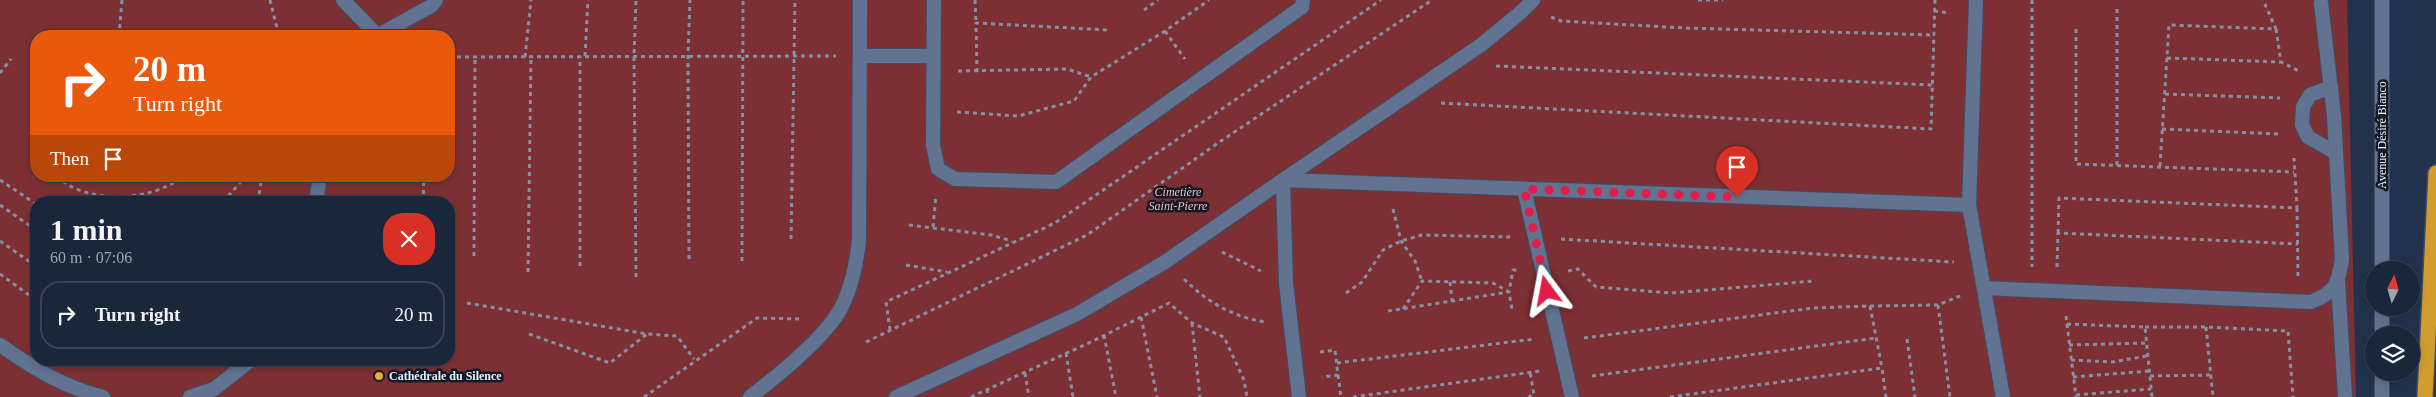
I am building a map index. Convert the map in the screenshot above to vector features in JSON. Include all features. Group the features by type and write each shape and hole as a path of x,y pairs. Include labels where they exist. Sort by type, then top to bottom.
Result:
{"highway":[{"path":"2425,397 2436,173"}],"street":[{"path":"343,0 371,30"},
{"path":"388,30 431,6 436,0"},
{"path":"750,397 820,336 841,309 854,274 859,241 860,0"},
{"path":"934,0 933,145 939,170 955,179 1056,182 1306,2"},
{"path":"1976,0 1969,205 2003,397"},
{"name":"Avenue Désiré Bianco","path":"2382,0 2382,261"},
{"path":"2321,3 2331,87 2336,152 2342,259 2338,281 2345,397"},
{"path":"896,397 1077,314 1165,262 1481,45 1529,4"},
{"path":"860,56 933,63"},
{"path":"2331,87 2307,99 2300,134 2336,152"},
{"path":"1283,180 1969,205"},
{"path":"1283,180 1286,283 1298,397"},
{"path":"317,196 319,182"},
{"path":"1524,189 1572,397"},
{"path":"1984,288 2311,302 2328,295 2338,281"},
{"path":"0,345 30,366"},
{"path":"30,366 61,383 103,397"},
{"path":"190,397 214,389 243,366"},
{"path":"2382,381 2382,397"}],"path":[{"path":"120,30 122,0"},
{"path":"270,0 278,30"},
{"path":"525,57 531,0"},
{"path":"585,56 588,0"},
{"path":"636,0 634,56 636,277"},
{"path":"689,259 688,55 690,0"},
{"path":"742,261 743,0"},
{"path":"791,239 795,0"},
{"path":"975,0 977,72"},
{"path":"1144,10 1158,0"},
{"path":"933,111 1018,116 1074,101 1091,77 1166,31 1209,0"},
{"path":"890,330 886,302 1055,223 1271,73 1381,0"},
{"path":"866,342 1087,235 1221,141 1432,0"},
{"path":"1698,0 1724,0"},
{"path":"1401,100 1931,129 1935,0"},
{"path":"2032,0 2032,290"},
{"path":"2263,0 2276,29 2281,62"},
{"path":"1529,4 1561,21 1685,28 1934,35"},
{"path":"2116,165 2117,7"},
{"path":"976,23 1108,30"},
{"path":"2160,166 2166,94 2168,25 2276,29"},
{"path":"2076,29 2076,164 2294,172"},
{"path":"1166,31 1187,61"},
{"path":"455,57 742,54 860,56"},
{"path":"528,272 531,56"},
{"path":"580,56 580,266"},
{"path":"474,256 475,57"},
{"path":"2166,94 2307,99 2301,72 2281,62 2167,58"},
{"path":"0,73 11,59"},
{"path":"933,63 977,72 1067,69 1091,77"},
{"path":"1453,64 1933,85"},
{"path":"2162,129 2300,134 2294,172 2298,244 2298,301"},
{"path":"0,180 30,200"},
{"path":"63,182 83,191 104,196"},
{"path":"134,196 158,191 173,182"},
{"path":"228,196 241,182"},
{"path":"259,196 261,182"},
{"path":"423,196 424,182"},
{"path":"1388,184 1401,241 1415,261 1422,281"},
{"path":"2151,389 2076,396 2060,292 2059,198 2296,208"},
{"path":"0,204 30,226"},
{"path":"909,225 991,235 1013,242"},
{"path":"2058,233 2298,244"},
{"path":"1346,293 1362,282 1383,250 1401,241 1422,235 1535,238 1980,264"},
{"path":"1196,240 1286,283"},
{"path":"0,241 30,262"},
{"path":"1165,262 1199,294 1234,315 1291,326"},
{"path":"906,265 948,272"},
{"path":"1512,309 1509,292 1513,270 1543,273 1578,268 1596,287 1671,293 1814,281"},
{"path":"0,274 30,296"},
{"path":"1422,281 1494,283 1509,292"},
{"path":"1402,309 1422,281"},
{"path":"1450,282 1452,301"},
{"path":"1337,363 1558,339 1813,308 1938,305 1984,288"},
{"path":"1388,311 1509,292"},
{"path":"467,303 647,334 677,336 694,359"},
{"path":"971,397 1104,336 1169,303 1192,322 1224,337 1244,380 1247,397"},
{"path":"1938,305 1950,397"},
{"path":"1870,306 1886,397"},
{"path":"1141,317 1157,397"},
{"path":"644,397 694,359 757,318 833,319"},
{"path":"1192,322 1200,397"},
{"path":"2066,324 2288,331 2293,397"},
{"path":"2145,327 2152,397"},
{"path":"2206,327 2213,397"},
{"path":"529,334 610,363 647,334"},
{"path":"1104,336 1116,397"},
{"path":"1568,381 1598,375 1876,338"},
{"path":"1907,339 1915,397"},
{"path":"2069,345 2146,343"},
{"path":"1066,353 1073,397"},
{"path":"2071,360 2112,362 2148,356"},
{"path":"1353,397 1565,367"},
{"path":"1670,397 1882,368"},
{"path":"2073,377 2149,371"},
{"path":"1528,397 1534,396 1530,372"},
{"path":"1025,373 1029,397"},
{"path":"1338,375 1341,397"},
{"path":"2150,376 2211,375"},
{"path":"987,389 988,397"}],"green space":[{"name":"Cimetière Saint-Pierre","path":"0,0 2347,0 2356,397 0,397"}],"place":[{"name":"Cathédrale du Silence","path":"379,376"}],"route":[{"path":"1547,291 1524,189 1737,197"}]}
